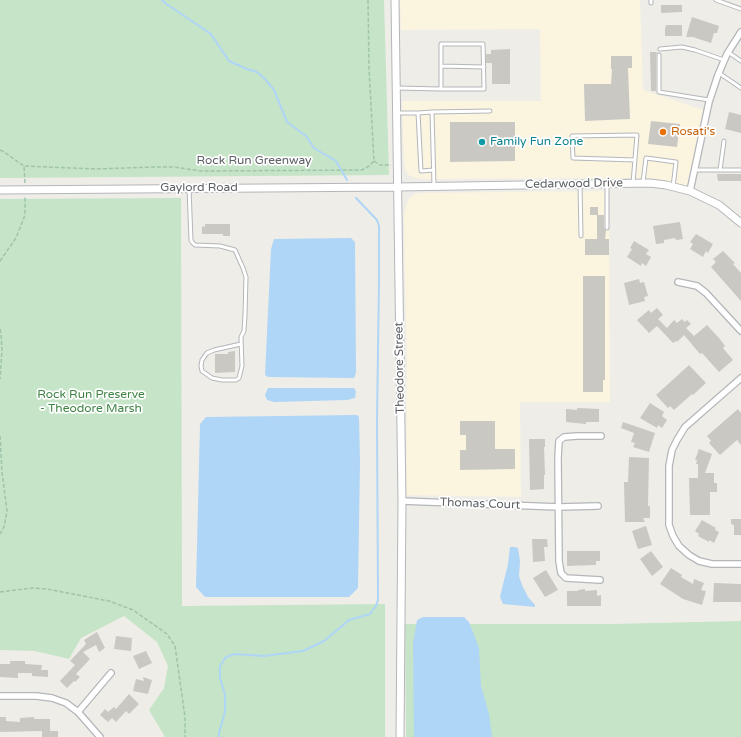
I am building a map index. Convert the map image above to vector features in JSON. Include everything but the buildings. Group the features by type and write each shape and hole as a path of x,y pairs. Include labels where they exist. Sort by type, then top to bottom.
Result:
{"street":[{"name":"Theodore Street","path":"395,0 402,501 400,737"},
{"path":"690,191 709,100 724,60 740,34"},
{"name":"Cedarwood Drive","path":"397,187 643,183 666,185 690,191 719,205 741,223"},
{"name":"Gaylord Road","path":"0,190 397,187"},
{"path":"678,282 697,286 706,293 741,331"},
{"path":"741,378 685,427 672,450 669,466 669,525 679,546 689,555 700,561 712,564 741,564"},
{"path":"600,580 566,578 561,574 559,561 558,458 559,441 564,437 601,436"},
{"name":"Thomas Court","path":"402,501 559,507 598,506"},
{"path":"78,712 111,673"},
{"path":"0,696 36,696 52,698 66,704 78,712 100,737"}],"lane":[{"path":"716,0 741,10"},
{"path":"396,88 441,89 484,89 483,44 441,44 441,89"},
{"path":"660,49 682,47 724,60"},
{"path":"728,52 741,61"},
{"path":"659,55 659,92 709,100"},
{"path":"441,66 484,67"},
{"path":"719,72 741,88"},
{"path":"396,112 418,113 490,111"},
{"path":"432,112 434,186"},
{"path":"418,113 421,171 434,170"},
{"path":"633,184 635,160 637,135 572,136 573,158 635,160"},
{"path":"720,170 724,141"},
{"path":"643,183 646,158 676,162 673,187"},
{"path":"695,170 741,170"},
{"path":"580,184 581,236"},
{"path":"607,184 607,228"},
{"path":"189,188 192,242 195,244 220,246 235,250 246,277 244,331 241,337 242,366 239,378 236,380 222,380 212,378 202,371 202,360 208,353 214,350 241,344"}],"path":[{"path":"368,0 369,76 374,161 380,165 397,165"},
{"path":"0,150 24,166 25,189 25,215 16,238 0,261"},
{"name":"Rock Run Greenway","path":"24,166 97,169 174,167 201,172 347,171 362,170 374,161"},
{"path":"0,329 2,350 0,379"},
{"path":"0,436 6,511 4,527 0,534"},
{"path":"0,592 33,588 47,589 109,601 133,610 145,617 167,634 175,646 185,717 185,737"}],"shaded area":[{"path":"400,0 640,0 643,90 703,110 687,187 663,180 639,178 426,179 415,178 409,175 405,169 404,159 402,101 541,101 540,29 401,30"},
{"path":"609,191 610,402 520,402 521,497 406,495 407,362 404,215 408,200 414,194 422,193"}],"green space":[{"path":"0,0 384,0 389,175 0,178"},
{"name":"Rock Run Preserve - Theodore Marsh","path":"181,198 182,606 385,604 385,737 165,737 149,710 164,688 168,666 157,642 124,616 81,638 69,659 35,651 0,650 0,199"},
{"path":"741,621 741,737 406,737 405,624 612,624"}],"water":[{"path":"351,238 355,242 356,373 354,378 268,377 265,375 271,249 274,239"},
{"path":"268,388 354,388 356,391 355,398 347,400 274,402 267,400 265,395"},
{"path":"357,415 359,417 360,462 358,588 349,597 205,597 196,587 200,424 206,417"},
{"path":"510,547 518,548 520,561 519,576 528,597 535,607 503,604 500,597 508,564"},
{"path":"423,617 464,617 469,622 479,648 481,686 489,714 492,737 414,737 413,643 417,620"}],"waterway":[{"path":"162,0 211,34 229,61 257,72 264,78 274,90 287,122 306,136 314,148 336,161 347,180"},
{"path":"219,737 225,712 225,695 220,678 220,666 226,657 235,654 264,656 303,651 324,641 349,620 370,614 376,606 378,600 377,420 379,226 377,220 356,198"}],"place":[{"name":"Rosati's","path":"663,132"},
{"name":"Family Fun Zone","path":"482,142"}]}
